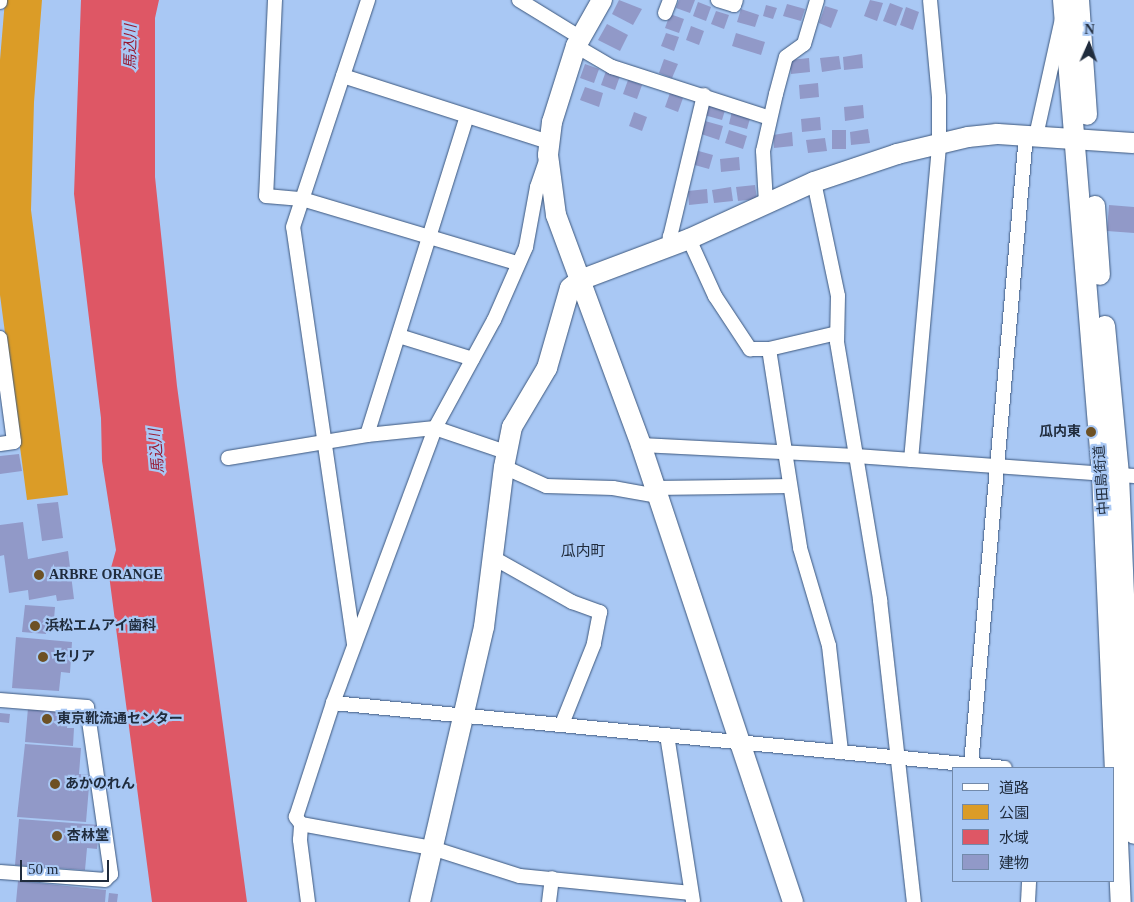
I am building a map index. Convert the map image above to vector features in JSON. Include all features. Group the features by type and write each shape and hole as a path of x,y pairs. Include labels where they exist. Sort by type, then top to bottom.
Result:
{"street":[{"path":"275,0 266,196 302,199 517,263"},
{"path":"354,644 323,442 293,226 368,0"},
{"path":"519,0 535,4 579,42 612,67 704,95 770,118"},
{"path":"308,902 300,840 301,824 296,817 333,703 435,428 494,320 517,263 526,247 537,187 579,42 602,0"},
{"path":"718,0 734,5 736,0"},
{"path":"766,203 763,150 770,118 786,57 804,44 817,0"},
{"path":"911,460 939,144 939,98 930,0"},
{"name":"中田島街道","path":"1079,0 1082,139"},
{"path":"971,764 997,467 1031,135 1064,7"},
{"name":"中田島街道","path":"1064,7 1082,139 1118,475 1124,600 1124,779 1121,902"},
{"path":"343,76 467,116 548,149"},
{"path":"704,95 670,237 682,242 750,349 769,349 837,333"},
{"path":"367,435 467,116"},
{"path":"420,902 484,627 505,460 520,409 546,368 570,288 580,280 682,242 814,182 939,144 997,134 1134,143"},
{"path":"548,149 556,215 641,444 793,902"},
{"path":"814,182 838,296 837,333 880,600 914,902"},
{"path":"399,336 473,359"},
{"path":"0,338 14,442 0,444"},
{"path":"769,349 800,548 829,646 841,752"},
{"path":"228,458 367,435 435,428 505,460 546,486 613,488 657,492 790,486"},
{"path":"641,444 856,456 1118,475"},
{"name":"中田島街道","path":"1118,475 1124,779 1134,834"},
{"path":"492,557 572,602 600,612 594,644 562,724"},
{"path":"1124,600 1134,564"},
{"path":"0,700 87,707 111,874 105,880 0,872"},
{"path":"333,703 996,767"},
{"path":"301,824 432,848 520,876 552,878 692,898 667,736"},
{"path":"549,902 552,878"},
{"path":"1028,902 1029,882"}],"green space":[{"path":"5,0 42,0 34,102 31,210 68,495 27,500 0,295 0,60"}],"water":[{"name":"馬込川","path":"81,0 159,0 155,18 155,177 177,386 247,902 152,902 109,575 116,550 102,461 101,418 74,194"}],"building":[{"path":"619,0 642,9 633,25 612,14"},
{"path":"679,0 695,0 690,13 676,8"},
{"path":"870,0 883,3 877,21 864,16"},
{"path":"698,2 711,7 706,21 693,16"},
{"path":"890,3 903,8 896,26 883,21"},
{"path":"787,4 805,9 801,21 783,16"},
{"path":"766,5 777,8 773,19 763,16"},
{"path":"825,6 838,10 831,28 819,23"},
{"path":"906,7 919,12 913,30 900,25"},
{"path":"741,9 759,15 755,27 737,22"},
{"path":"716,11 729,15 724,29 711,24"},
{"path":"670,14 684,19 679,33 665,28"},
{"path":"607,24 628,35 620,51 598,40"},
{"path":"691,26 704,31 699,45 686,40"},
{"path":"666,33 679,37 674,51 661,46"},
{"path":"736,33 765,42 761,55 732,46"},
{"path":"862,54 863,68 844,70 843,57"},
{"path":"839,56 841,69 822,72 820,58"},
{"path":"809,58 810,72 791,74 790,60"},
{"path":"664,59 678,64 672,78 659,73"},
{"path":"585,64 599,69 594,83 580,78"},
{"path":"606,71 620,76 615,90 601,85"},
{"path":"628,80 642,85 637,99 623,94"},
{"path":"818,83 819,97 800,99 799,85"},
{"path":"585,87 603,93 599,107 580,100"},
{"path":"670,93 683,98 678,112 665,107"},
{"path":"707,102 726,107 722,120 704,115"},
{"path":"863,105 864,118 845,121 844,107"},
{"path":"732,111 751,115 747,129 729,124"},
{"path":"634,112 647,117 642,131 629,126"},
{"path":"820,117 821,130 802,132 801,119"},
{"path":"705,121 723,126 719,140 701,134"},
{"path":"868,129 870,143 851,145 850,132"},
{"path":"729,130 747,136 743,149 725,143"},
{"path":"832,130 846,130 846,149 832,149"},
{"path":"792,132 793,146 774,148 773,135"},
{"path":"825,138 827,151 808,153 806,140"},
{"path":"695,150 713,155 709,169 691,164"},
{"path":"739,157 740,170 721,172 720,159"},
{"path":"755,185 757,199 738,201 736,187"},
{"path":"731,187 733,201 714,203 712,190"},
{"path":"707,189 708,203 689,205 688,191"},
{"path":"1109,205 1134,207 1134,233 1107,231"},
{"path":"19,454 22,471 0,474 0,456"},
{"path":"58,502 63,538 42,541 37,504"},
{"name":"ARBRE ORANGE","path":"23,522 28,559 68,551 74,599 57,601 56,595 29,600 28,590 9,593 4,555 0,556 0,525"},
{"name":"浜松エムアイ歯科","path":"25,605 55,607 54,619 47,619 46,634 22,632"},
{"name":"セリア","path":"16,637 72,642 70,673 61,672 59,691 12,688"},
{"name":"東京靴流通センター","path":"28,708 68,711 67,728 74,728 73,746 25,742"},
{"path":"0,713 10,714 9,723 0,722"},
{"name":"あかのれん","path":"25,744 81,748 79,774 90,775 86,822 17,817"},
{"name":"杏林堂","path":"19,819 99,825 97,849 87,848 85,870 15,865"},
{"path":"18,881 106,890 105,902 16,902"},
{"path":"109,893 118,894 117,902 108,902"}],"place":[{"name":"瓜内東","path":"1091,432"},
{"name":"ARBRE ORANGE","path":"39,575"},
{"name":"浜松エムアイ歯科","path":"35,626"},
{"name":"セリア","path":"43,657"},
{"name":"東京靴流通センター","path":"47,719"},
{"name":"あかのれん","path":"55,784"},
{"name":"杏林堂","path":"57,836"}],"district":[{"name":"瓜内町","path":"583,552"}]}
